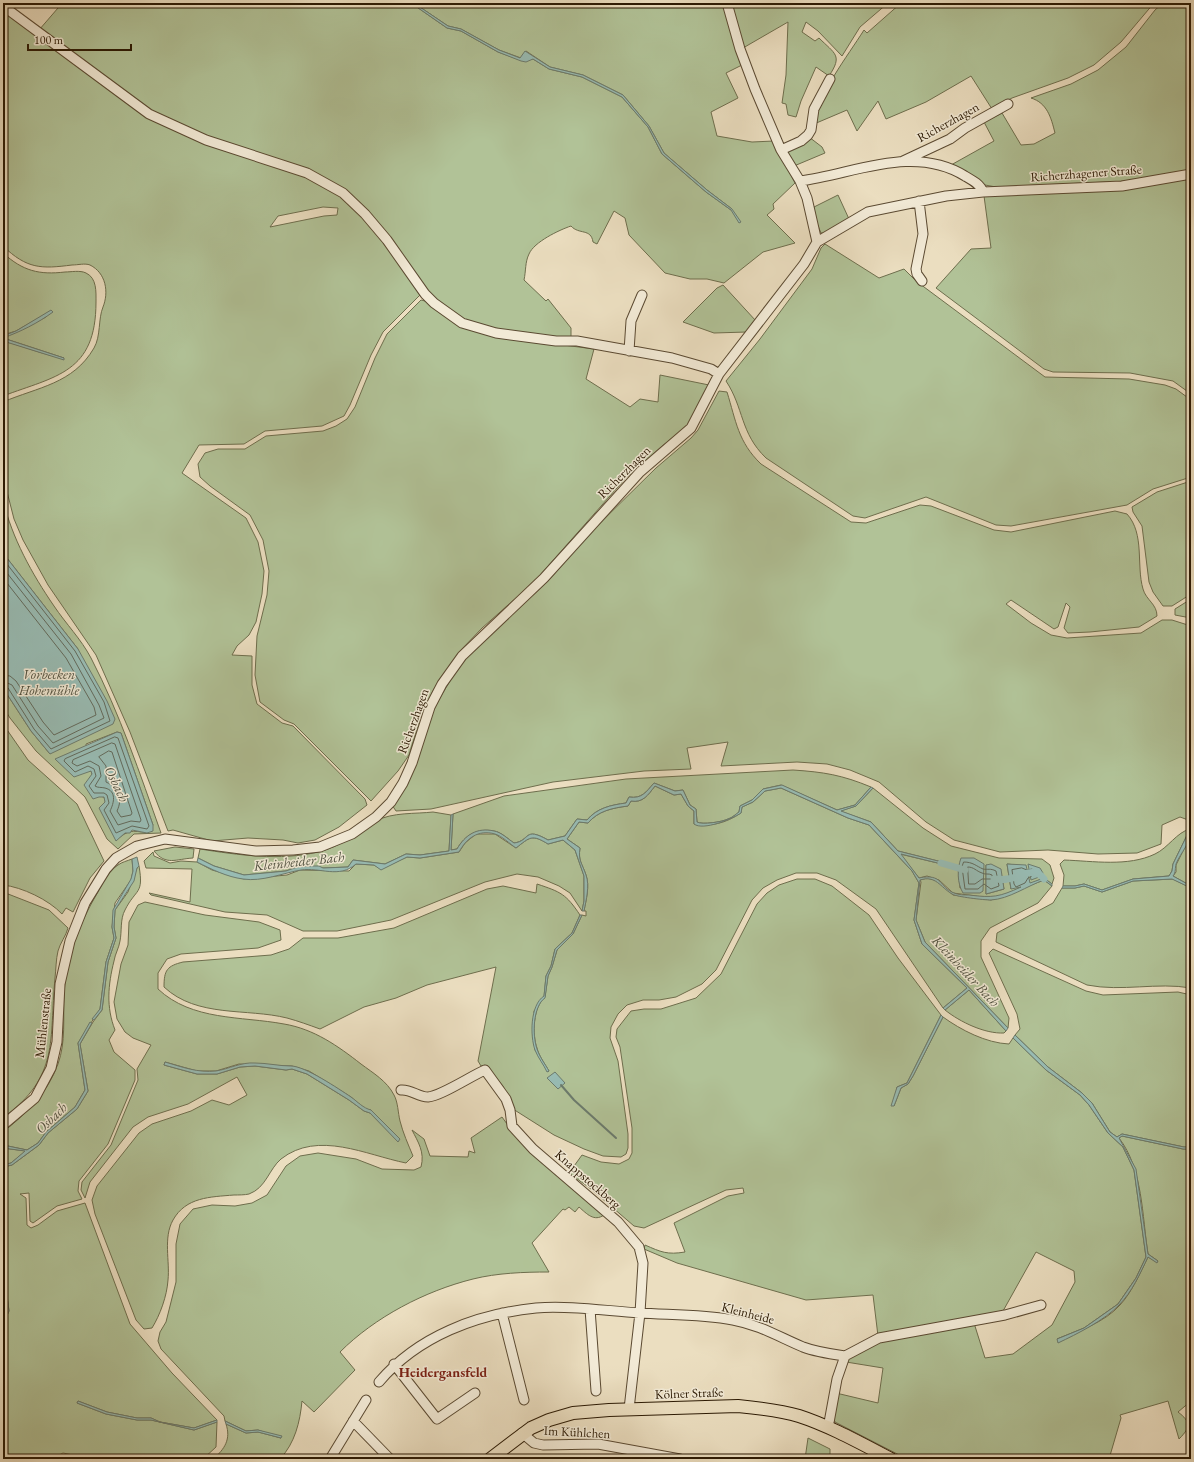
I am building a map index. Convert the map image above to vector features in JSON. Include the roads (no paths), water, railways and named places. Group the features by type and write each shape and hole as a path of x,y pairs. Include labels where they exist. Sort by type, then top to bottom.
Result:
{"main road":[{"name":"Kölner Straße","path":"490,1459 522,1433 539,1424 567,1415 587,1411 738,1406 760,1408 799,1416 828,1428 891,1459"}],"street":[{"path":"3,6 117,91 154,116 206,140 307,173 342,194 365,214 387,240 425,294 449,315 468,325 496,333 556,341 577,341 679,360 711,369 719,374"},
{"path":"728,6 740,49 754,89 781,150 800,181 809,204 817,242"},
{"path":"781,150 801,141 808,135 811,130 814,109 830,79"},
{"name":"Richerzhagen","path":"900,162 950,139 965,128 1008,104"},
{"name":"Richerzhagen","path":"800,181 876,165 900,162 924,162 945,166 975,183 983,192"},
{"name":"Richerzhagener Straße","path":"983,192 1110,186 1191,174"},
{"name":"Richerzhagen","path":"73,931 91,892 106,869 122,854 141,844 165,839 244,850 308,849 340,841 376,817 390,802 403,783 412,762 430,707 442,684 462,656 539,582 644,468 691,428 719,374 804,264 817,242 868,212 919,201 983,192"},
{"path":"919,201 923,234 916,269 917,274 922,281"},
{"path":"629,351 631,321 642,295"},
{"name":"Mühlenstraße","path":"3,1125 35,1098 51,1068 57,1042 62,975 73,931"},
{"name":"Knappstockberg","path":"401,1090 406,1090 423,1096 437,1095 485,1070 506,1099 510,1110 512,1126 533,1149 618,1222 639,1247 643,1263 640,1313 629,1409"},
{"path":"828,1428 837,1379 845,1356 879,1338 1005,1315 1041,1305"},
{"name":"Kleinheide","path":"379,1382 394,1364 430,1338 470,1321 502,1313 537,1308 590,1309 732,1320 772,1331 804,1347 845,1356"},
{"path":"590,1309 596,1391"},
{"path":"502,1313 524,1400"},
{"path":"394,1364 437,1419 475,1393"},
{"path":"330,1459 366,1400"},
{"path":"353,1421 390,1459"},
{"name":"Im Kühlchen","path":"522,1433 534,1443 598,1444 680,1459"}],"water":[{"path":"411,3 414,3 448,26 461,29 499,50 520,58 525,51 550,67 583,75 623,95 649,126 664,153 707,190 732,209 741,222 739,223 731,210 706,192 662,154 648,127 622,97 582,77 549,69 533,59 526,62 521,61 498,52 461,31 447,28"},
{"path":"51,310 53,312 35,323 3,338 3,336 16,331"},
{"path":"3,338 64,358 64,360 3,341"},
{"name":"Vorbecken Hohemühle","path":"3,553 78,649 107,701 115,719 113,724 50,754 31,731 3,688"},
{"name":"Osbach","path":"117,732 121,733 153,825 153,831 147,833 132,830 130,833 125,833 116,841 99,808 105,802 104,797 93,799 84,785 92,774 91,771 74,777 55,759"},
{"path":"654,783 675,791 683,790 690,805 696,809 697,822 717,822 731,818 725,821 710,825 698,826 694,824 694,811 688,806 681,794 674,795 655,786 642,800 631,801 628,806 611,809 601,813 588,823 579,822 567,839 580,848 580,859 588,884 584,911 582,911 584,901 584,876 575,850 563,840 548,844 538,839 531,838 516,848 498,835 483,833 469,839 459,852 420,858 407,857 381,870 374,865 356,864 343,871 329,872 308,869 250,880 213,870 197,862 198,858 214,866 244,875 286,871 300,866 319,866 323,868 348,867 353,860 385,864 406,854 420,855 449,851 451,815 453,814 451,850 457,849 460,844 472,833 482,830 502,834 514,843 523,840 531,834 535,834 548,840 565,836 577,819 587,820 600,810 610,806 626,803 629,797 641,796"},
{"path":"782,785 837,810 855,805 871,787 873,788 856,806 841,811 871,822 898,851 950,864 950,866 901,854 919,878 932,877 937,879 949,890 957,894 996,896 1021,887 1011,889 1007,864 1026,865 1030,883 1044,878 1052,884 1052,886 1044,880 1011,895 988,900 955,895 934,880 920,880 916,920 925,942 1008,1028 1006,1031 969,990 945,1010 943,1008 967,988 922,944 914,920 919,883 912,871 869,825 848,818 781,788 765,791 753,802 742,807 741,813 731,818 739,812 740,806 752,800 763,789"},
{"path":"1190,829 1190,838 1176,864 1173,876 1191,886 1191,888 1172,879 1133,881 1102,892 1084,886 1062,888 1063,886 1084,884 1102,890 1133,879 1169,876 1172,871 1173,864"},
{"path":"137,857 139,866 137,868 134,881 115,910 114,927 116,938 108,962 102,1010 94,1020 92,1019 100,1009 106,962 114,938 112,927 113,910 131,879 133,871 132,859"},
{"path":"961,858 974,858 984,864 983,891 980,893 963,893 958,876"},
{"path":"991,864 1001,869 1004,889 986,894 986,865"},
{"path":"1028,864 1040,868 1043,873 1042,876 1031,880"},
{"path":"580,915 582,915 573,934 557,950 548,976 545,998 538,1007 536,1014 534,1029 535,1043 539,1054 549,1071 547,1072 536,1053 533,1044 532,1021 536,1006 539,1000 544,996 546,976 551,966 555,949 572,933"},
{"path":"941,1015 943,1017 913,1076 908,1084 901,1088 894,1106 891,1106 897,1087 907,1083"},
{"path":"90,1022 92,1023 80,1044 88,1091 77,1109 48,1133 39,1145 12,1165 3,1167 3,1165 11,1163 25,1151 3,1148 3,1145 27,1150 38,1143 46,1132 75,1107 85,1090 78,1043"},
{"path":"1015,1035 1048,1067 1082,1093 1092,1103 1110,1132 1117,1137 1122,1134 1184,1147 1191,1147 1191,1149 1183,1149 1122,1136 1119,1138 1136,1169 1148,1254 1158,1261 1157,1263 1148,1257 1132,1289 1113,1311 1090,1326 1058,1343 1057,1339 1084,1328 1118,1304 1136,1278 1146,1257 1134,1170 1123,1147 1108,1133 1089,1105 1080,1095 1046,1070 1013,1038"},
{"path":"165,1062 203,1071 216,1071 250,1063 297,1067 322,1078 371,1110 400,1139 398,1142 370,1113 364,1111 307,1074 292,1069 286,1070 255,1066 240,1067 217,1074 197,1074 164,1065"},
{"path":"555,1072 565,1083 558,1089 547,1078"},
{"path":"3,1264 9,1311 3,1324"},
{"path":"78,1401 107,1412 137,1418 151,1418 160,1422 194,1428 217,1420 217,1422 194,1430 151,1420 137,1420 106,1414 77,1403"},
{"path":"225,1421 246,1431 258,1430 282,1436 281,1438 258,1432 246,1433 226,1424"}],"waterway":[{"path":"941,863 965,870"},
{"path":"994,879 1012,878 1027,873 1036,873 1044,879"},
{"path":"561,1085 574,1100 616,1138"}],"district":[{"name":"Heidergansfeld","path":"443,1372"}],"water label":[{"name":"Kleinheider Bach","path":"299,861"},
{"name":"Kleinheider Bach","path":"966,971"}]}
